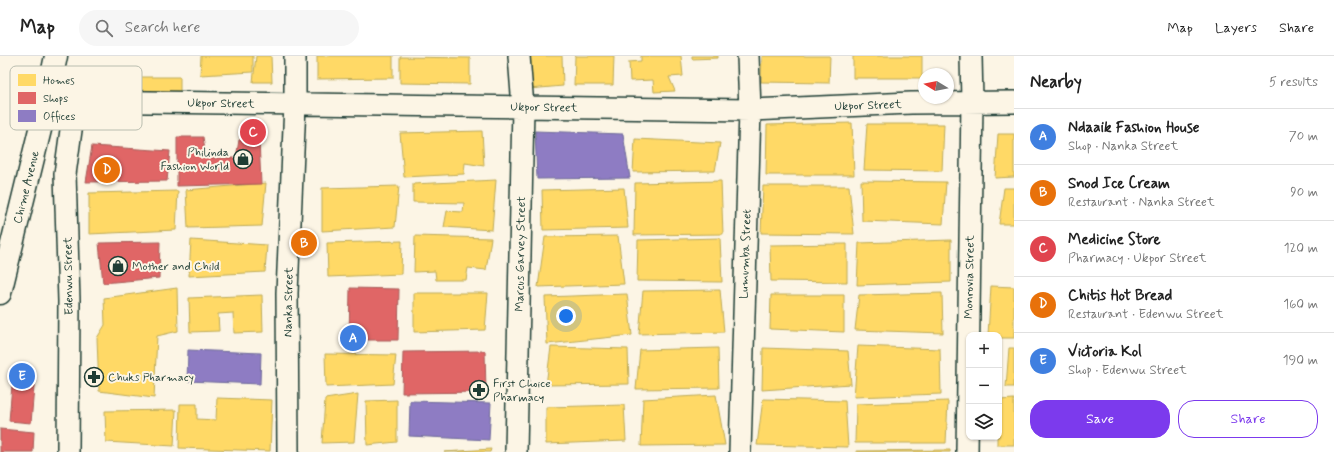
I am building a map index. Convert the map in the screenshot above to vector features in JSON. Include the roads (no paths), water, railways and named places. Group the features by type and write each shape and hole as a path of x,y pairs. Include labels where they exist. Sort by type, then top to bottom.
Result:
{"main road":[{"name":"Chime Avenue","path":"52,66 54,56"},
{"name":"Chime Avenue","path":"0,293 40,130"}],"street":[{"name":"Nanka Street","path":"288,452 287,293 295,104 295,56"},
{"name":"Marcus Garvey Street","path":"516,452 523,107 519,56"},
{"name":"Lumumba Street","path":"740,452 750,110 748,56"},
{"name":"Monrovia Street","path":"967,452 972,102 971,56"},
{"name":"Ukpor Street","path":"142,102 750,110 911,103 1014,102"},
{"name":"Edenwu Street","path":"68,452 69,301 65,174 71,130"}],"place":[{"name":"Medicine Store","path":"253,132"},
{"name":"Philinda Fashion World","path":"243,159"},
{"name":"Chitis Hot Bread","path":"107,170"},
{"name":"Snod Ice Cream","path":"304,243"},
{"name":"Mother and Child","path":"118,266"},
{"name":"Ndaaik Fashion House","path":"353,338"},
{"name":"Victoria Kol","path":"22,376"},
{"name":"Chuks Pharmacy","path":"94,377"},
{"name":"First Choice Pharmacy","path":"479,390"}]}
